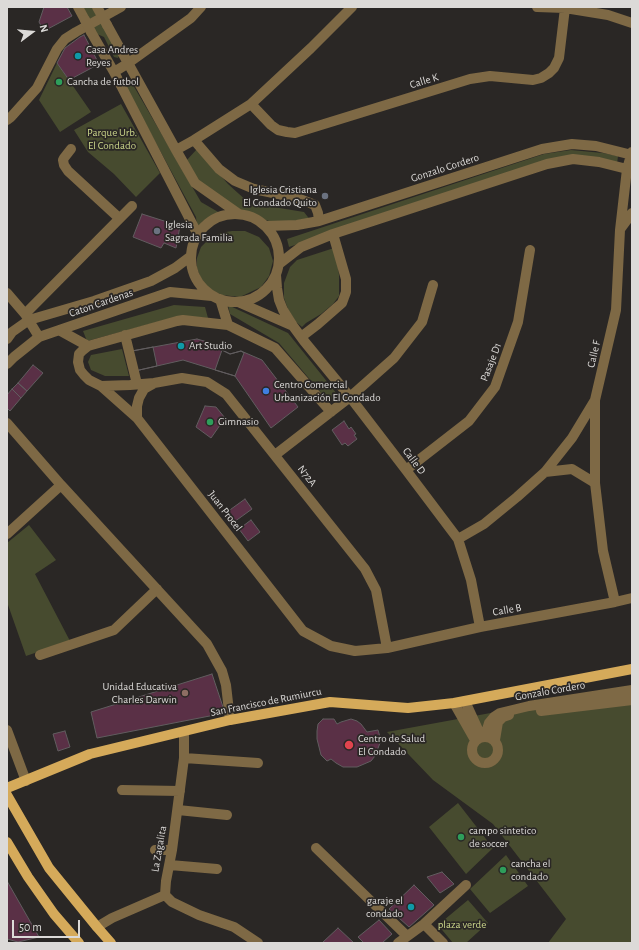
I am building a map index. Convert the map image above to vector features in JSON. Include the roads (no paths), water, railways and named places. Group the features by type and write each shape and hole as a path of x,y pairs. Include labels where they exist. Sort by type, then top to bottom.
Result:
{"main road":[{"name":"San Francisco de Rumiurcu","path":"7,788 90,754 230,720 330,702 408,708 454,703 632,669"},
{"path":"7,795 49,868 111,943"},
{"path":"7,842 28,877 54,914 77,942"}],"street":[{"path":"78,7 114,72 198,235"},
{"path":"97,7 195,182 239,214"},
{"path":"7,120 37,88 57,49 65,39 121,7"},
{"path":"114,72 128,64 191,18 201,7"},
{"path":"176,150 251,104 352,7"},
{"path":"536,7 565,8 608,15 632,23"},
{"name":"Calle K","path":"251,104 270,125 278,130 294,133 470,79 490,76 533,80 541,78 554,68 559,58 565,8"},
{"path":"194,140 219,169 235,181 254,189 297,198 315,205 319,221"},
{"name":"Gonzalo Cordero","path":"266,226 297,225 319,221 542,149 572,144 596,146 632,154"},
{"path":"71,149 64,158 64,165 119,218"},
{"name":"Calle F","path":"615,602 603,552 595,483 595,400 616,310 620,230 632,154"},
{"path":"279,264 301,247 333,234 547,164 573,159 599,162 629,171"},
{"name":"Caton Cardenas","path":"7,339 119,218 132,206"},
{"path":"620,230 632,213"},
{"path":"238,302 254,298 267,288 276,275 279,264 278,250 274,237 266,226 254,218 239,214 224,215 211,221 198,235 192,247 191,256 195,277 202,287 216,297 238,302 293,326"},
{"path":"301,337 342,303 346,292 346,279 333,234"},
{"name":"Pasaje D1","path":"406,470 469,421 495,387 518,322 530,250"},
{"name":"Caton Cardenas","path":"27,317 94,301 151,281 175,268 191,256"},
{"name":"Calle D","path":"276,275 279,300 283,310 293,326 458,539 471,580 480,627"},
{"path":"139,285 145,301"},
{"path":"275,455 350,398 394,358 422,322 433,285"},
{"name":"Caton Cardenas","path":"7,364 39,337 170,292 216,297"},
{"path":"7,293 27,317 39,337"},
{"path":"216,297 228,325"},
{"path":"94,301 100,316"},
{"path":"59,330 88,346 183,320 228,325 275,348 331,412"},
{"path":"125,335 137,384"},
{"name":"Juan Procel","path":"88,346 79,354 78,362 80,370 89,380 101,386 137,418 303,631 331,646 356,651 387,648"},
{"name":"N72A","path":"101,386 154,383 182,378 207,382 226,394 365,569 376,590 387,648"},
{"path":"137,418 139,398 144,390 154,383"},
{"path":"458,539 484,524 545,472 572,438 595,400"},
{"path":"7,423 61,485 207,644 222,671 226,685 230,720"},
{"path":"545,472 572,469 595,483"},
{"path":"7,534 61,485"},
{"path":"40,656 114,630 157,589"},
{"name":"Calle B","path":"387,648 480,627 632,598"},
{"name":"Gonzalo Cordero","path":"480,737 494,717 500,713 529,706 632,690"},
{"name":"Gonzalo Cordero","path":"495,740 498,722 503,717 509,715 632,700"},
{"path":"465,701 480,737"},
{"path":"454,703 480,737 495,740 498,744 499,750 497,756 490,763 479,762 472,754 472,744 480,737"},
{"path":"7,730 26,781"},
{"name":"La Zagalita","path":"165,895 178,810 184,758 184,732"},
{"path":"184,758 258,763"},
{"path":"122,790 180,791"},
{"path":"178,810 227,815"},
{"path":"316,848 407,936"},
{"path":"155,850 172,850"},
{"path":"170,865 217,869"},
{"path":"398,943 424,924 466,885"},
{"path":"97,927 112,918 165,895 172,902 199,915 234,927 258,943"},
{"path":"424,924 442,943"}],"place":[{"name":"Casa Andres Reyes","path":"78,56"},
{"name":"Cancha de futbol","path":"59,82"},
{"name":"Iglesia Cristiana El Condado Quito","path":"325,196"},
{"name":"Iglesia Sagrada Familia","path":"157,231"},
{"name":"Art Studio","path":"181,346"},
{"name":"Centro Comercial Urbanización El Condado","path":"266,391"},
{"name":"Gimnasio","path":"210,422"},
{"name":"Unidad Educativa Charles Darwin","path":"185,693"},
{"name":"Centro de Salud El Condado","path":"349,745"},
{"name":"campo sintetico de soccer","path":"461,837"},
{"name":"cancha el condado","path":"503,870"},
{"name":"garaje el condado","path":"411,907"}],"park label":[{"name":"Parque Urb. El Condado","path":"112,139"},
{"name":"plaza verde","path":"462,925"}]}
